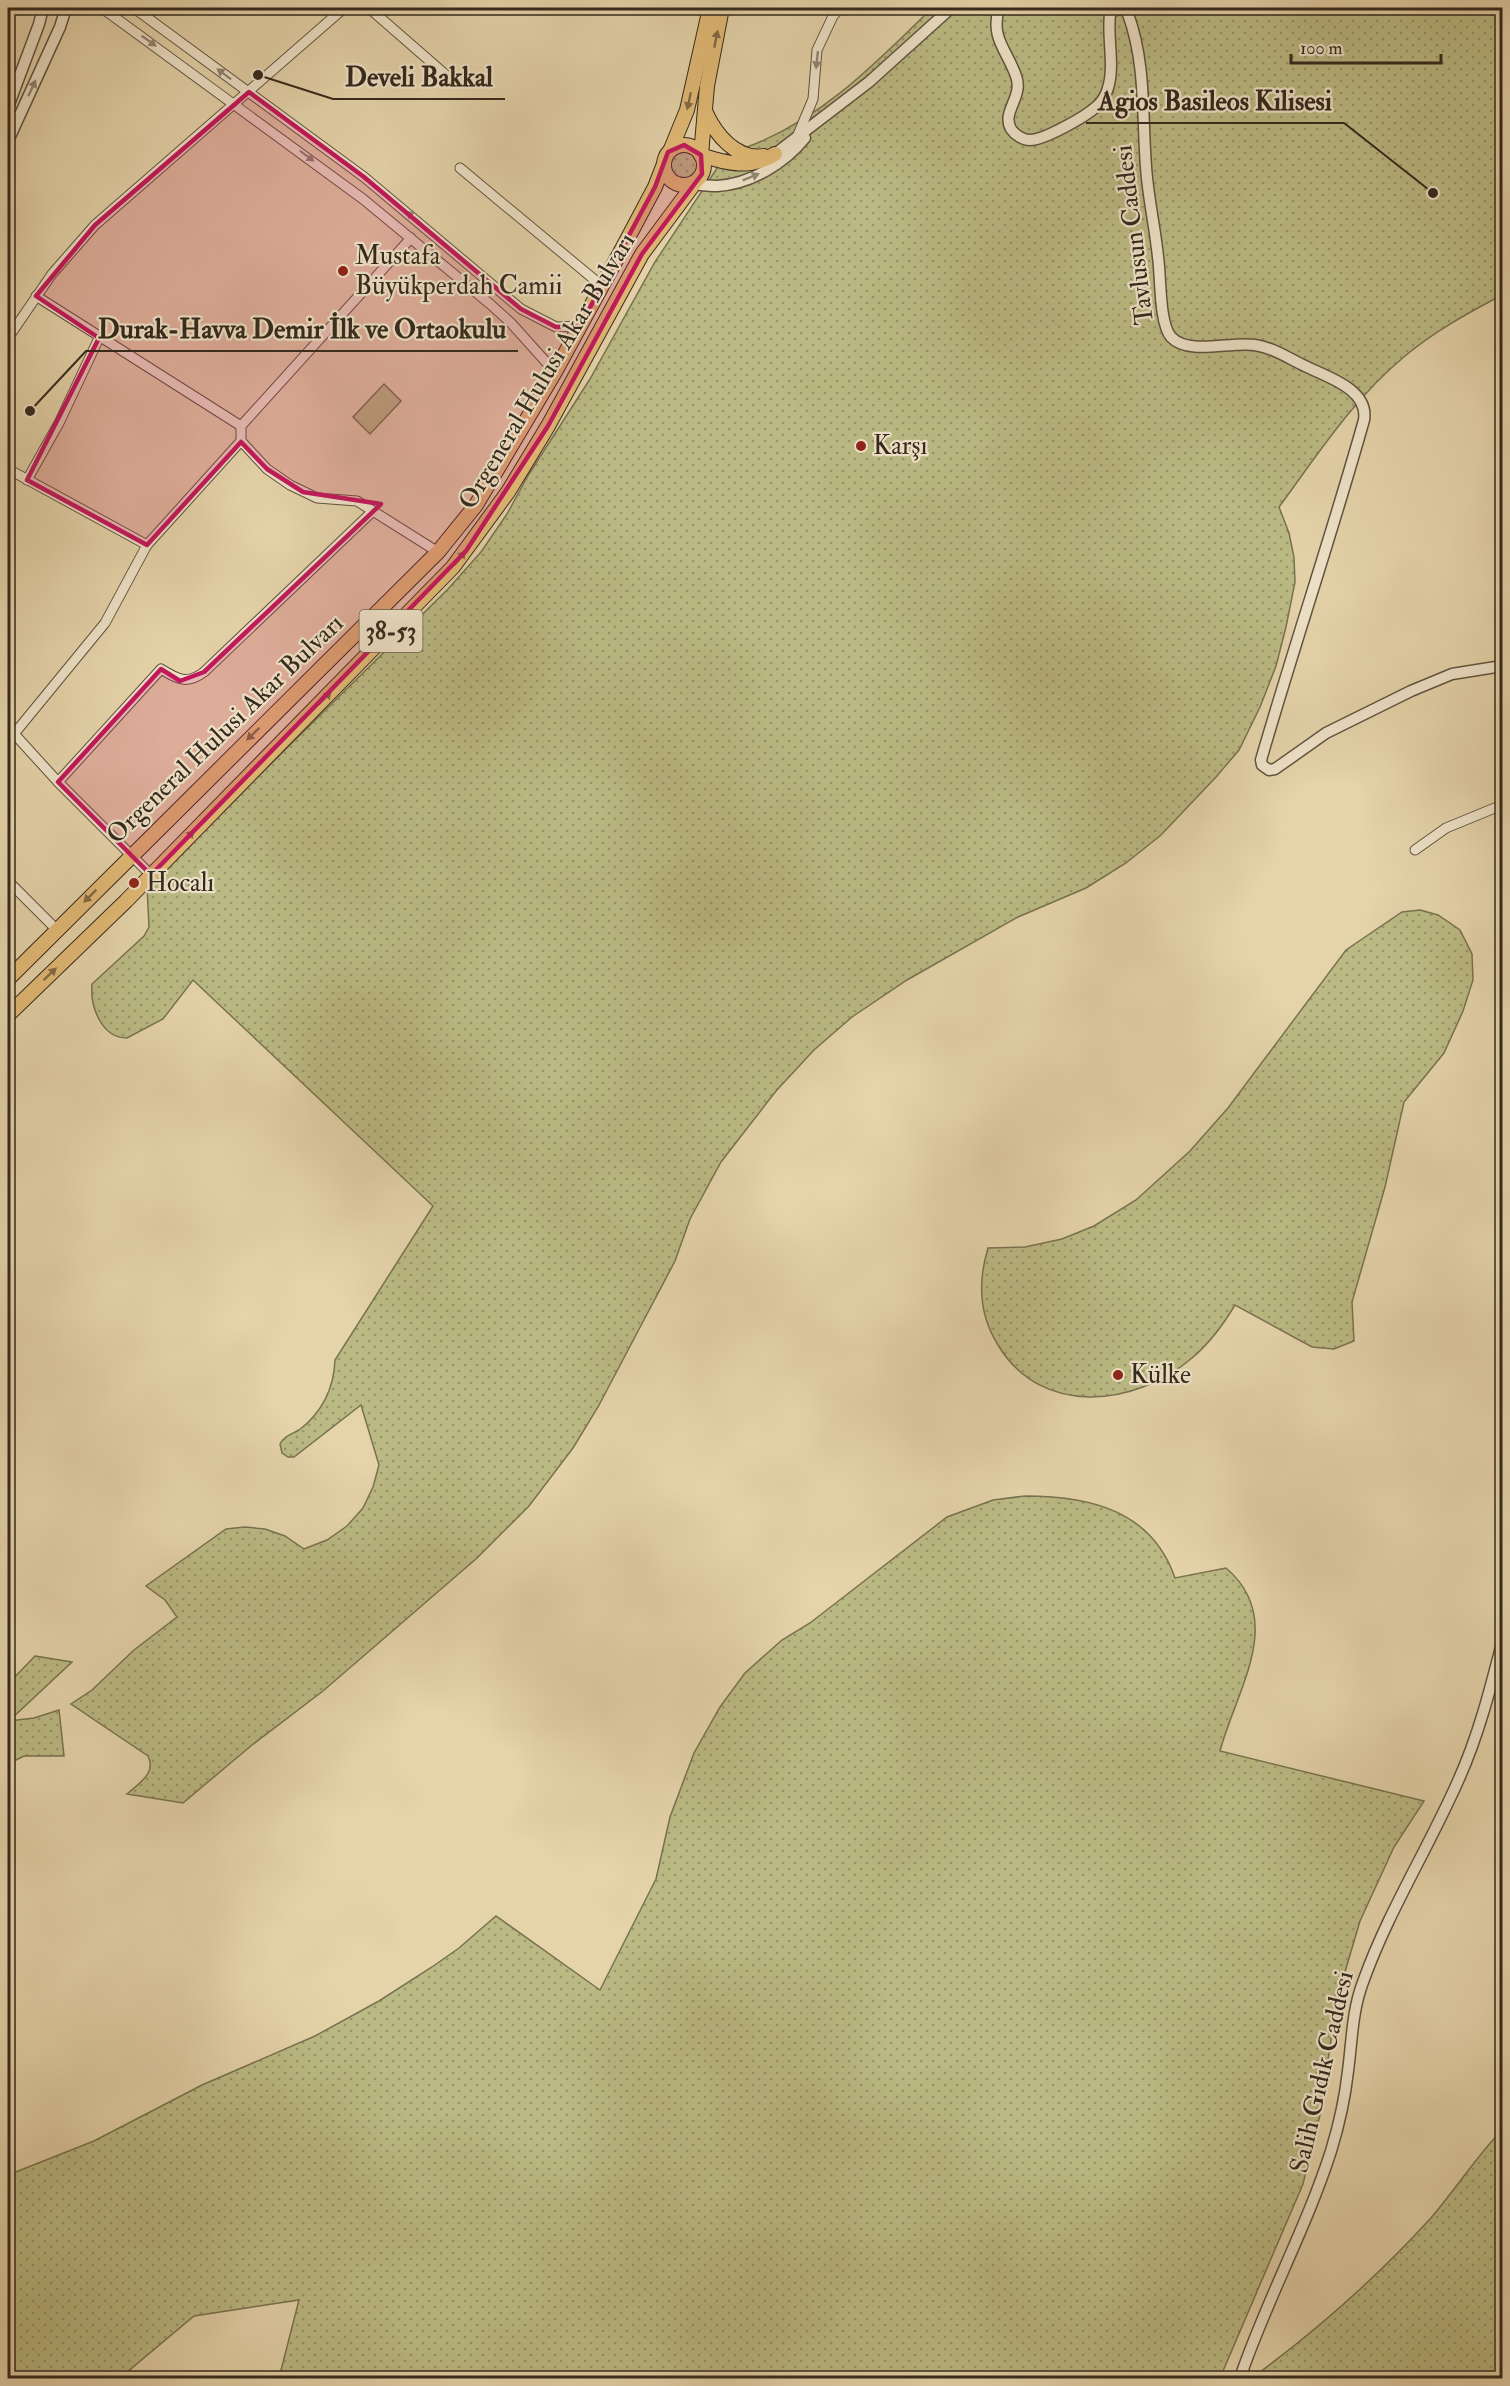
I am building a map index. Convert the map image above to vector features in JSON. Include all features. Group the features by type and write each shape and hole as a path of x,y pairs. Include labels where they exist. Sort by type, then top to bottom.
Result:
{"main road":[{"path":"710,8 687,110 664,164 664,170 670,180 681,185 694,184 704,169 701,155 704,107 722,8"},
{"path":"704,107 714,129 731,146 751,156 775,154"},
{"path":"671,149 677,146 691,146 701,155 715,160 744,164 763,161 775,154"},
{"name":"Orgeneral Hulusi Akar Bulvarı","path":"8,979 364,627 438,552 476,505 580,327 655,187 664,164"},
{"name":"Orgeneral Hulusi Akar Bulvarı","path":"8,1015 151,875 453,567 508,492 537,445 642,254 694,184"}],"street":[{"path":"8,107 36,34 43,8"},
{"path":"8,141 60,27 66,8"},
{"path":"102,8 235,104 411,238 511,323 555,372"},
{"path":"134,8 364,177 521,309 556,327 580,327"},
{"path":"8,338 66,256 95,225 344,8"},
{"path":"369,8 447,76"},
{"path":"795,140 813,99 817,50 833,16 840,8"},
{"path":"775,154 888,66 951,8"},
{"name":"Tavlusun Caddesi","path":"999,8 996,24 998,40 1015,74 1018,87 1016,101 1009,115 1009,124 1017,135 1032,141 1090,111 1100,103 1110,81 1110,14 1117,8 1123,9 1128,14 1141,74 1147,186 1158,255 1165,324 1172,338 1191,346 1240,344 1273,349 1344,384 1359,398 1364,407 1364,420 1352,463 1272,722 1261,760 1262,765 1269,770 1275,769 1326,733 1431,682 1452,674 1503,666"},
{"path":"694,184 717,186 743,181 770,169 791,153 816,124"},
{"path":"460,168 602,286"},
{"path":"151,875 58,782 11,730 105,623 147,546 241,441 241,426 411,238"},
{"path":"36,296 241,426"},
{"path":"27,480 59,423 99,338"},
{"path":"241,441 267,469 296,489 316,498 357,501 438,552"},
{"path":"8,469 147,546"},
{"path":"58,782 161,669 180,681 192,679 204,672 373,511"},
{"path":"1415,850 1446,828 1503,805"},
{"path":"8,881 57,930"},
{"name":"Salih Gıdık Caddesi","path":"1240,2379 1258,2328 1304,2223 1330,2152 1344,2099 1352,2027 1362,1984 1397,1903 1463,1771 1487,1704 1503,1643"}],"highlighted area":[{"path":"249,92 364,177 521,309 556,327 580,326 655,187 668,152 684,145 701,155 702,174 642,254 548,426 466,551 151,875 58,782 161,669 180,681 204,672 381,504 303,492 267,469 241,442 147,545 27,480 99,338 36,296 95,225"}],"shaded area":[{"path":"932,8 1502,8 1502,295 1440,330 1387,372 1353,408 1279,507 1289,533 1294,557 1295,582 1286,627 1276,666 1260,707 1239,750 1216,777 1161,835 1126,863 1086,888 1018,917 907,980 852,1017 814,1050 776,1091 721,1162 690,1219 675,1261 598,1407 573,1448 529,1506 477,1558 323,1691 252,1745 183,1803 127,1794 148,1773 150,1762 148,1756 71,1704 92,1690 134,1650 177,1617 165,1600 146,1586 226,1529 245,1527 265,1529 285,1536 304,1549 327,1540 347,1526 363,1508 373,1487 379,1465 361,1405 294,1457 288,1457 282,1453 280,1444 286,1437 307,1423 320,1408 329,1390 335,1360 433,1206 193,980 163,1019 127,1038 118,1037 104,1027 95,1011 92,984 144,936 149,927 147,886 448,589 481,552 590,379 655,262 735,141 747,147 774,135 824,105 869,69"},
{"path":"685,150 697,154 701,166 697,178 685,182 673,178 669,166 673,154"},
{"path":"384,384 401,401 370,434 353,417"},
{"path":"1420,910 1438,915 1460,930 1472,954 1473,980 1463,1011 1444,1053 1404,1102 1385,1187 1352,1302 1354,1341 1334,1349 1312,1347 1235,1305 1226,1320 1199,1352 1169,1374 1144,1387 1117,1394 1090,1397 1063,1394 1038,1384 1016,1368 998,1345 984,1310 982,1285 988,1248 1025,1247 1062,1239 1094,1226 1136,1200 1190,1151 1228,1108 1346,950 1402,912"},
{"path":"1025,1496 1073,1499 1116,1512 1135,1523 1151,1537 1165,1555 1175,1578 1226,1568 1244,1588 1253,1610 1255,1633 1252,1656 1220,1751 1424,1801 1394,1847 1360,1921 1337,1999 1320,2115 1303,2184 1220,2378 279,2378 299,2300 194,2316 120,2378 8,2378 8,2175 94,2141 202,2085 315,2036 379,2001 432,1967 459,1948 496,1916 600,1990 656,1879 670,1817 694,1753 720,1707 745,1673 782,1640 810,1623 947,1517 993,1500"},
{"path":"35,1656 72,1662 9,1721 34,1718 59,1710 64,1756 24,1756 8,1764 8,1684"},
{"path":"1502,2130 1502,2378 1252,2378 1322,2323 1367,2283 1430,2219"}],"place":[{"name":"Develi Bakkal","path":"258,75"},
{"name":"Agios Basileos Kilisesi","path":"1433,193"},
{"name":"Mustafa Büyükperdah Camii","path":"343,271"},
{"name":"Durak-Havva Demir İlk ve Ortaokulu","path":"30,411"},
{"name":"Karşı","path":"861,446"},
{"name":"Hocalı","path":"134,883"},
{"name":"Külke","path":"1118,1375"}]}
